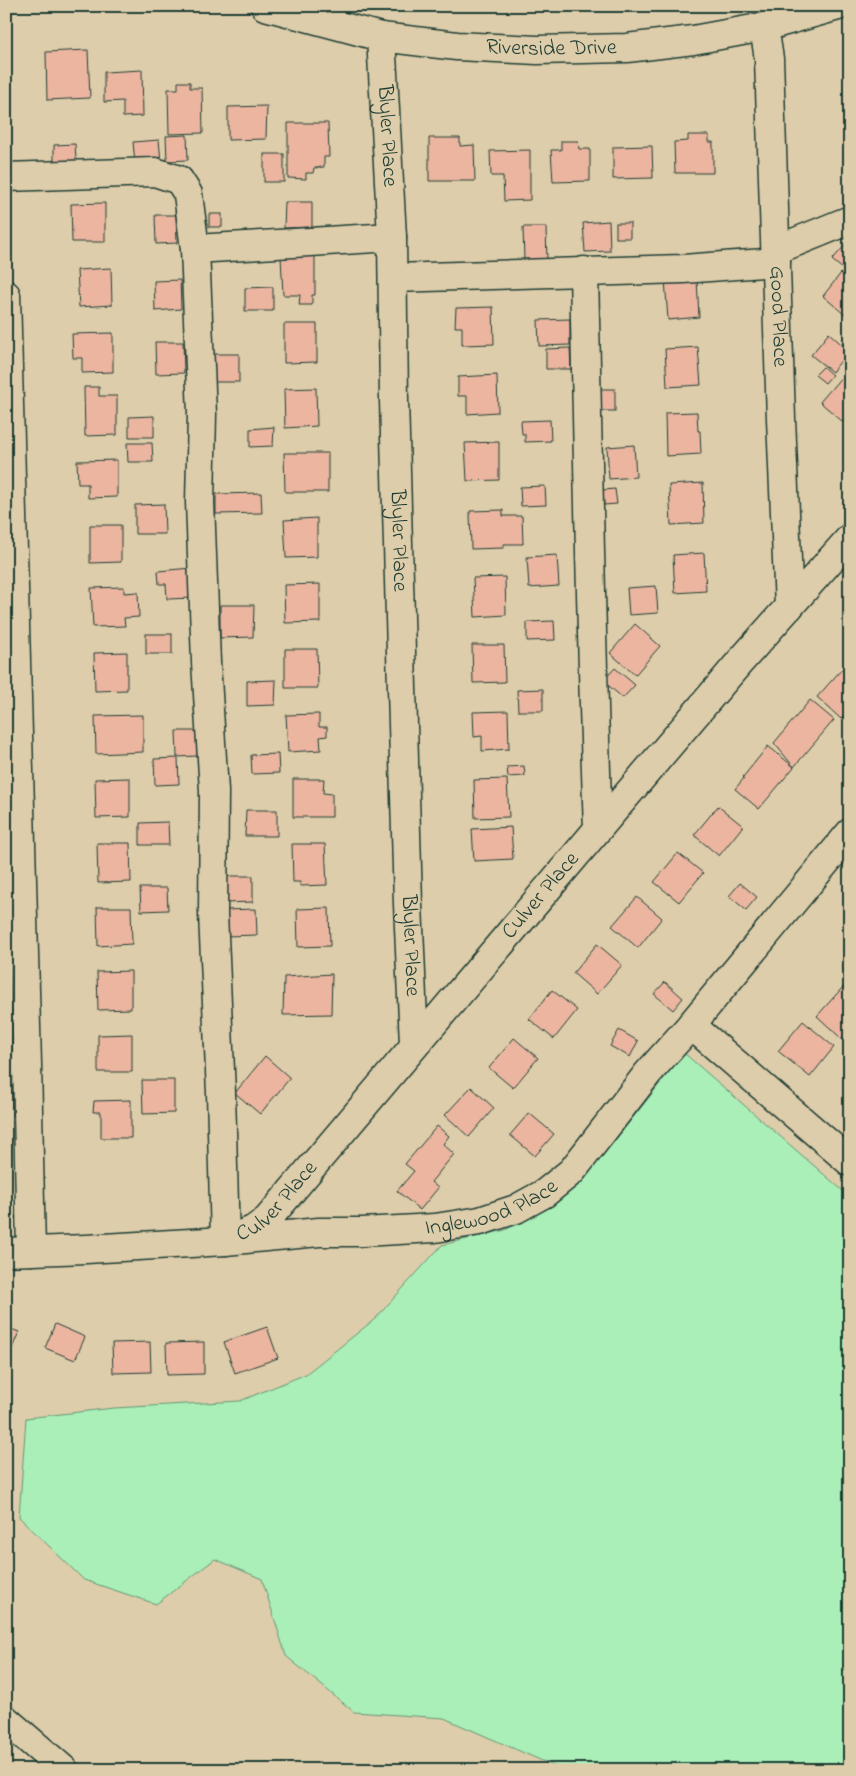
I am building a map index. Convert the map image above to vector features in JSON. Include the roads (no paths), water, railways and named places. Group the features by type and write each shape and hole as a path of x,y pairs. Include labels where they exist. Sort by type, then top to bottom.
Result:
{"street":[{"name":"Riverside Drive","path":"265,6 381,37 457,46 537,50 627,48 693,40 764,27 838,6"},
{"name":"Good Place","path":"764,27 769,59 780,419 789,607"},
{"name":"Blyler Place","path":"381,37 392,237 394,400 407,884 414,1044"},
{"path":"6,177 155,172 179,180 188,194 195,249 202,414 200,502 206,662 214,791 213,914 225,1241"},
{"path":"393,278 683,269 776,256 850,220"},
{"path":"195,249 392,237"},
{"path":"584,271 592,651 598,829"},
{"path":"6,295 27,1044 18,1251"},
{"name":"Culver Place","path":"225,1241 254,1230 267,1220 414,1044 850,538"},
{"name":"Inglewood Place","path":"18,1251 225,1241 319,1232 435,1228 480,1220 516,1210 545,1193 572,1170 648,1073 691,1026 850,833"},
{"path":"691,1026 847,1154"},
{"path":"6,1720 64,1770"}]}
